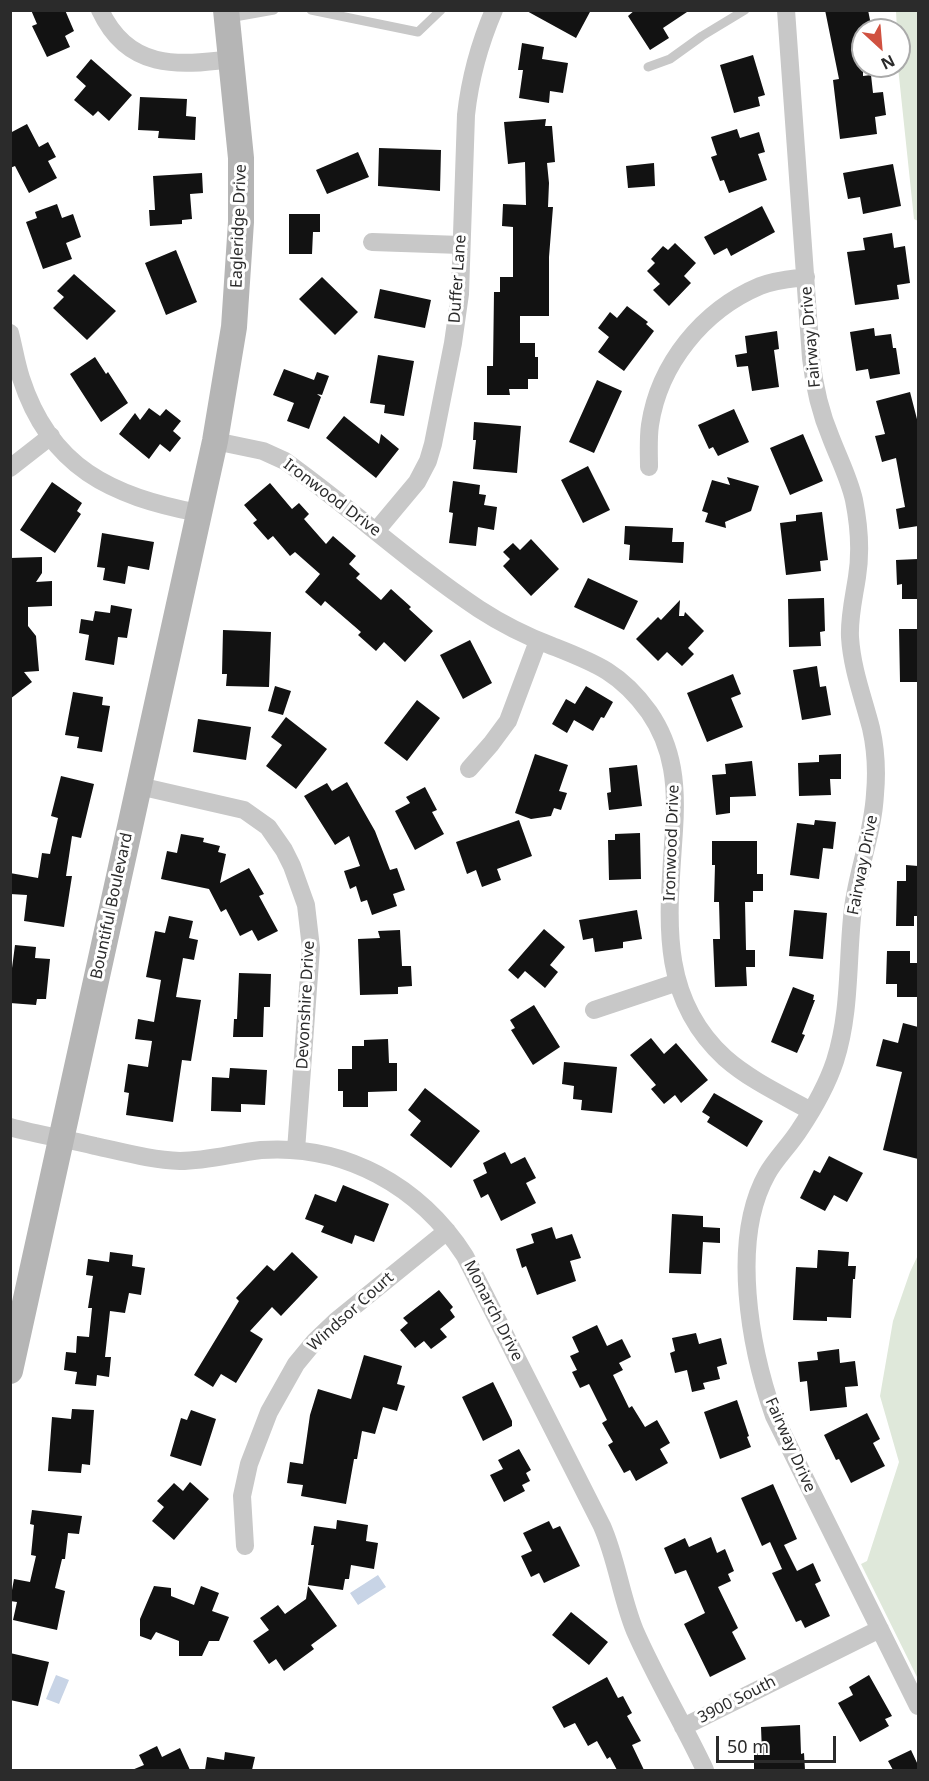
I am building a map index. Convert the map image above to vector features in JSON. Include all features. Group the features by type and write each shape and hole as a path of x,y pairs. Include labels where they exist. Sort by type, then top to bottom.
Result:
{"main road":[{"name":"Eagleridge Drive","path":"215,441 232,339 240,233 241,158 227,14"},
{"name":"Bountiful Boulevard","path":"10,1371 215,441"}],"street":[{"path":"100,10 114,33 145,57 182,64 232,59"},
{"name":"Duffer Lane","path":"376,531 417,482 428,461 457,315 470,88 477,56 494,10"},
{"name":"Fairway Drive","path":"786,10 811,358 818,398 830,438 850,486 857,518 859,556 851,608 850,635 856,678 874,744 876,774 874,811 853,908 843,1029 827,1082 799,1131 771,1168 759,1193 748,1245 747,1297 760,1372 774,1416 918,1706"},
{"path":"372,242 461,245"},
{"path":"649,467 650,427 658,393 666,375 688,340 716,312 747,293 778,281 806,277"},
{"path":"10,333 24,389 39,418 51,436 79,466 110,487 141,500 199,513"},
{"path":"10,468 51,436"},
{"name":"Ironwood Drive","path":"215,441 263,451 285,461 476,606 506,626 538,641 590,660 625,685 649,713 667,748 675,783 669,936 678,982 693,1017 713,1045 725,1057 755,1079 811,1111"},
{"path":"469,769 496,739 508,721 538,641"},
{"name":"Devonshire Drive","path":"139,786 244,810 268,827 292,866 306,905 311,948 296,1150"},
{"path":"594,1010 678,982"},
{"name":"Monarch Drive","path":"10,1127 144,1157 180,1161 263,1150 296,1150 324,1154 385,1177 423,1205 447,1231 469,1263 602,1526 636,1632 705,1770"},
{"name":"Windsor Court","path":"245,1546 242,1496 249,1464 269,1412 296,1364 336,1321 447,1231"},
{"name":"3900 South","path":"683,1727 880,1629"}],"lane":[{"path":"227,14 274,10"},
{"path":"312,10 417,32 441,10"},
{"path":"648,67 670,58 745,10"}],"shaded area":[{"path":"896,11 918,11 918,221 914,219 899,78 911,78 911,18 896,18"},
{"path":"918,1255 918,1679 861,1564 867,1561 899,1462 880,1396 893,1321"}],"water":[{"path":"378,1575 386,1587 358,1605 350,1593"},
{"path":"56,1675 69,1680 59,1704 46,1699"}],"building":[{"path":"31,10 65,10 74,31 65,36 70,47 47,57 32,26 37,24"},
{"path":"525,10 591,10 576,38"},
{"path":"635,10 690,10 663,28 669,38 650,50 628,16"},
{"path":"825,10 868,10 870,18 851,18 851,78 871,78 873,93 883,92 886,115 875,117 877,134 840,139 833,80 839,79"},
{"path":"522,43 544,47 542,59 568,63 563,93 550,91 549,103 519,98 523,70 518,70"},
{"path":"753,55 765,95 758,97 760,106 734,113 720,65"},
{"path":"91,59 132,95 109,121 98,111 93,116 74,100 86,86 76,77"},
{"path":"140,97 187,99 186,116 196,117 195,140 158,138 159,131 138,130"},
{"path":"546,119 545,126 552,126 555,162 547,163 548,207 553,207 549,257 549,316 520,316 520,343 535,343 535,357 538,357 538,379 528,379 528,389 509,389 510,395 487,395 487,366 493,366 494,292 500,292 500,277 513,277 513,227 502,226 503,204 526,205 525,162 508,164 504,122"},
{"path":"27,124 39,147 48,142 56,157 48,161 57,178 29,193 15,166 10,168 10,133"},
{"path":"737,129 740,138 759,132 765,152 758,154 767,180 729,193 724,180 720,181 711,157 717,155 711,137"},
{"path":"379,148 441,150 440,191 378,186"},
{"path":"358,152 369,177 327,194 316,170"},
{"path":"654,163 655,186 628,188 626,166"},
{"path":"893,164 901,206 863,214 860,197 848,199 843,173"},
{"path":"202,173 203,193 190,194 192,219 182,220 182,224 150,226 149,210 155,210 153,176"},
{"path":"57,204 62,218 73,214 81,237 66,243 72,259 43,269 26,222 37,218 35,212"},
{"path":"762,206 775,232 731,256 727,248 714,255 704,237"},
{"path":"289,214 320,214 320,232 313,232 312,254 289,254"},
{"path":"892,233 894,248 905,246 910,283 897,285 899,299 855,305 847,252 865,250 863,238"},
{"path":"675,243 696,263 684,276 691,283 669,306 653,290 660,284 647,271 655,263 651,259 663,246 668,250"},
{"path":"176,250 197,302 166,315 145,263"},
{"path":"74,274 116,311 87,340 53,308 64,297 57,291"},
{"path":"322,277 358,312 335,335 299,299"},
{"path":"380,289 431,300 425,328 374,318"},
{"path":"627,306 648,322 646,324 654,331 624,371 598,352 609,337 598,328 610,312 617,318"},
{"path":"874,328 875,336 891,334 893,348 896,348 900,374 870,379 868,369 856,371 850,332"},
{"path":"777,331 779,349 774,350 779,387 752,391 748,366 737,367 735,355 747,353 745,336"},
{"path":"378,355 414,361 404,416 384,413 385,405 370,403"},
{"path":"95,357 106,374 108,372 128,403 101,422 70,374"},
{"path":"284,369 314,380 317,372 329,376 322,395 317,394 321,397 309,429 287,421 294,403 273,395"},
{"path":"597,380 622,391 594,453 569,442"},
{"path":"910,392 918,423 918,526 899,529 896,509 905,507 896,458 882,462 875,436 885,434 876,401"},
{"path":"149,408 160,416 166,409 181,421 173,431 181,438 170,452 160,444 149,459 119,434 135,413 140,420"},
{"path":"734,409 749,442 718,456 713,447 709,449 698,425"},
{"path":"344,416 379,444 381,434 399,449 376,478 326,438"},
{"path":"474,422 521,426 517,473 473,469 476,440 473,440"},
{"path":"803,434 823,481 790,495 770,448"},
{"path":"588,466 610,510 583,523 561,480"},
{"path":"727,477 759,486 751,511 725,522 726,528 705,522 708,513 702,511 712,480 730,485"},
{"path":"453,481 480,485 479,494 486,495 484,505 497,507 494,530 478,527 476,546 449,543 453,513 449,512"},
{"path":"52,482 82,503 77,511 81,514 55,553 20,530"},
{"path":"270,483 292,509 299,503 309,514 304,519 326,544 333,536 356,556 349,564 360,574 356,578 381,600 391,589 433,631 405,662 384,642 376,651 358,635 361,632 325,601 321,606 305,592 320,574 295,552 290,556 273,536 268,540 253,523 257,520 244,505"},
{"path":"822,512 828,560 820,561 821,571 786,575 780,523 796,521 796,515"},
{"path":"625,526 673,528 672,542 684,542 683,563 629,560 630,545 624,544"},
{"path":"102,533 154,542 149,570 128,566 125,584 103,580 105,568 97,567"},
{"path":"531,539 559,569 531,596 503,566 510,559 503,552 513,543 520,550"},
{"path":"42,557 42,573 36,582 52,581 52,606 28,607 28,626 36,636 39,671 24,672 32,682 10,699 10,558"},
{"path":"918,559 918,599 902,599 902,584 897,585 896,560"},
{"path":"588,578 638,601 624,630 574,607"},
{"path":"824,598 825,631 820,632 821,646 789,647 788,599"},
{"path":"680,600 679,616 684,616 685,612 704,631 688,648 694,654 682,666 667,652 658,661 636,639 658,617 661,620"},
{"path":"111,605 132,609 127,638 118,637 114,665 85,660 89,635 79,633 81,619 93,621 95,611 110,613"},
{"path":"899,629 918,629 918,682 900,682"},
{"path":"223,630 271,632 269,687 226,686 227,674 222,674"},
{"path":"470,640 492,683 463,699 440,655"},
{"path":"817,666 820,687 826,686 831,715 802,720 793,670"},
{"path":"733,674 741,694 731,698 743,727 707,742 687,693"},
{"path":"275,686 291,691 283,715 268,711"},
{"path":"586,686 613,702 593,731 574,720 567,733 552,724 566,699 575,704"},
{"path":"73,692 103,697 102,705 110,706 102,752 77,748 79,737 65,735"},
{"path":"417,700 440,718 407,761 384,743"},
{"path":"286,717 327,749 296,789 266,766 282,745 271,737"},
{"path":"198,719 251,727 246,760 193,752"},
{"path":"535,754 568,765 559,791 567,793 561,810 554,808 551,816 531,819 515,813"},
{"path":"841,754 841,779 830,779 831,795 799,796 798,763 819,762 819,755"},
{"path":"752,761 756,796 730,797 730,813 716,815 712,775 726,774 725,764"},
{"path":"637,765 642,806 609,810 607,793 611,792 609,768"},
{"path":"61,776 94,784 81,838 72,836 66,876 72,876 64,927 24,921 27,895 10,894 10,873 38,878 42,853 50,854 58,818 51,816"},
{"path":"347,782 375,831 390,870 397,868 405,890 393,894 397,906 372,915 367,900 361,902 356,886 350,889 344,871 360,866 349,836 335,845 304,796 327,783 332,791"},
{"path":"425,787 437,810 432,812 444,834 415,850 395,811 410,803 406,797"},
{"path":"519,820 532,856 497,869 501,880 482,887 476,870 467,874 456,842"},
{"path":"815,820 836,822 833,849 823,848 819,879 790,875 797,823 814,825"},
{"path":"640,833 641,879 609,880 608,840 615,840 615,834"},
{"path":"181,834 204,838 203,842 220,846 218,852 226,854 220,883 249,868 264,894 259,896 278,931 258,941 252,930 240,936 226,909 221,912 209,889 161,879 167,851 177,853"},
{"path":"712,841 757,841 757,874 763,874 763,891 753,891 753,902 745,902 746,950 755,950 755,967 746,967 747,986 715,987 713,939 720,939 719,902 714,902 715,865 712,865"},
{"path":"906,865 918,866 918,916 914,916 914,926 896,926 897,881 906,881"},
{"path":"637,910 642,939 623,942 623,948 595,952 593,938 583,940 579,920"},
{"path":"794,910 827,913 823,959 789,956"},
{"path":"169,916 193,921 189,938 198,940 194,960 183,958 176,997 201,1000 191,1061 182,1060 173,1122 126,1115 129,1093 124,1092 128,1064 148,1067 152,1041 135,1039 138,1019 154,1022 161,980 146,977 155,931 165,933"},
{"path":"544,929 565,947 550,965 558,972 545,988 525,971 518,979 508,970"},
{"path":"400,930 402,966 411,966 412,986 398,987 398,994 360,995 358,939 380,938 378,931"},
{"path":"15,945 36,947 35,958 50,959 46,999 37,999 36,1005 10,1003 10,968 12,968"},
{"path":"887,951 910,951 910,963 918,963 918,997 897,997 897,984 886,984"},
{"path":"239,973 271,974 270,1007 264,1007 263,1037 233,1037 234,1019 237,1019"},
{"path":"793,987 814,995 813,1000 815,1000 797,1053 771,1042"},
{"path":"534,1005 560,1047 533,1065 511,1030 515,1028 510,1020"},
{"path":"903,1023 918,1027 918,1159 883,1150 902,1072 876,1066 883,1039 898,1043"},
{"path":"651,1038 664,1054 676,1043 708,1080 681,1103 675,1095 664,1104 651,1089 656,1085 630,1055"},
{"path":"388,1039 389,1063 397,1063 397,1091 368,1092 368,1107 343,1107 343,1091 338,1091 338,1069 352,1069 352,1046 364,1046 364,1040"},
{"path":"564,1062 617,1067 612,1113 581,1110 582,1100 573,1099 574,1086 562,1084"},
{"path":"230,1068 267,1070 265,1105 241,1104 241,1112 211,1111 212,1077 229,1078"},
{"path":"425,1088 480,1131 451,1168 410,1135 421,1121 408,1110"},
{"path":"714,1093 763,1121 747,1147 707,1122 710,1117 702,1112"},
{"path":"505,1152 511,1164 525,1157 536,1178 526,1183 536,1203 501,1221 488,1194 481,1198 473,1180 487,1173 483,1163"},
{"path":"829,1156 863,1173 847,1202 834,1195 825,1211 800,1198 814,1170 820,1173"},
{"path":"343,1185 389,1204 374,1242 355,1235 352,1244 321,1232 324,1226 305,1219 315,1194 336,1202"},
{"path":"672,1214 703,1216 703,1227 720,1228 720,1243 703,1242 701,1274 669,1273"},
{"path":"552,1227 556,1239 572,1234 581,1258 570,1261 576,1281 537,1295 526,1266 522,1268 516,1249 534,1243 531,1234"},
{"path":"818,1250 849,1252 848,1266 856,1266 851,1318 827,1317 827,1321 793,1320 796,1267 817,1268"},
{"path":"110,1252 133,1255 132,1266 145,1268 141,1295 129,1293 125,1313 110,1311 105,1357 111,1357 109,1377 97,1375 96,1386 75,1384 77,1372 64,1370 66,1352 76,1353 77,1336 89,1337 92,1308 88,1308 93,1276 86,1275 88,1259 109,1262"},
{"path":"292,1252 318,1277 281,1316 272,1307 250,1331 263,1339 236,1383 221,1374 213,1387 194,1375 239,1301 236,1298 267,1265 274,1271"},
{"path":"439,1290 453,1307 450,1310 455,1317 440,1329 447,1337 431,1349 424,1341 415,1348 400,1330 408,1323 403,1318"},
{"path":"597,1325 607,1346 622,1339 631,1357 619,1363 623,1370 613,1375 629,1408 632,1406 645,1427 657,1420 670,1443 660,1449 668,1463 636,1481 630,1470 624,1473 608,1445 613,1442 602,1423 607,1420 589,1384 580,1388 572,1372 577,1370 570,1356 579,1352 572,1337"},
{"path":"696,1333 699,1344 721,1338 727,1364 717,1367 720,1379 703,1383 705,1389 692,1392 687,1370 675,1373 670,1353 675,1351 672,1338"},
{"path":"839,1349 840,1363 855,1361 858,1386 845,1387 847,1407 810,1411 807,1381 800,1382 798,1362 818,1360 817,1352"},
{"path":"364,1355 402,1366 397,1384 405,1386 397,1411 383,1407 375,1434 362,1431 357,1459 354,1459 346,1504 301,1496 303,1485 287,1483 290,1462 303,1464 310,1415 318,1389 351,1399"},
{"path":"493,1382 512,1421 512,1426 483,1441 462,1397"},
{"path":"737,1400 751,1447 720,1459 704,1412"},
{"path":"72,1409 94,1410 90,1465 82,1464 81,1473 48,1471 52,1417 71,1419"},
{"path":"191,1410 216,1419 201,1466 170,1456 181,1418 187,1420"},
{"path":"867,1413 880,1439 873,1443 885,1466 851,1483 824,1435"},
{"path":"519,1449 531,1470 526,1473 530,1481 522,1485 525,1491 504,1502 490,1475 503,1469 498,1460"},
{"path":"190,1482 209,1499 174,1540 152,1521 164,1507 157,1501 174,1483 183,1491"},
{"path":"773,1484 797,1539 784,1545 797,1571 813,1563 821,1581 815,1584 830,1616 805,1628 801,1620 796,1622 772,1573 782,1569 770,1542 762,1546 741,1498"},
{"path":"32,1510 82,1516 79,1534 68,1533 65,1559 62,1559 55,1588 65,1591 57,1630 13,1620 17,1602 10,1601 14,1579 30,1582 36,1556 31,1555 34,1525 30,1524"},
{"path":"337,1520 368,1525 366,1541 378,1543 374,1569 351,1565 349,1579 345,1579 343,1590 308,1585 314,1545 311,1545 314,1526 336,1529"},
{"path":"549,1521 553,1529 560,1526 580,1566 544,1583 539,1573 531,1577 521,1556 532,1551 523,1533"},
{"path":"711,1537 717,1553 725,1549 734,1571 728,1574 731,1581 718,1587 738,1628 732,1632 746,1659 710,1677 684,1624 705,1613 686,1570 675,1574 664,1548 685,1538 689,1547"},
{"path":"154,1586 171,1588 171,1596 194,1605 201,1586 219,1593 212,1611 229,1617 219,1641 209,1641 202,1656 179,1656 179,1641 156,1632 151,1640 140,1636 140,1619"},
{"path":"308,1586 337,1626 311,1645 314,1649 284,1671 276,1659 269,1664 253,1641 269,1630 260,1618 278,1605 285,1614 306,1599"},
{"path":"571,1612 608,1642 589,1665 552,1635"},
{"path":"10,1653 49,1662 38,1706 10,1700"},
{"path":"869,1675 892,1716 885,1719 889,1726 860,1742 838,1703 853,1695 849,1687"},
{"path":"607,1677 618,1698 623,1696 632,1713 627,1716 641,1741 632,1745 644,1770 617,1770 610,1757 607,1759 597,1741 588,1746 575,1723 564,1728 552,1707"},
{"path":"800,1725 801,1754 804,1753 805,1770 754,1770 754,1754 762,1753 761,1727"},
{"path":"157,1746 162,1757 180,1748 190,1770 132,1770 144,1765 139,1755"},
{"path":"911,1750 918,1770 893,1770 888,1761"},
{"path":"225,1752 255,1757 252,1770 205,1770 207,1757 224,1760"}]}
